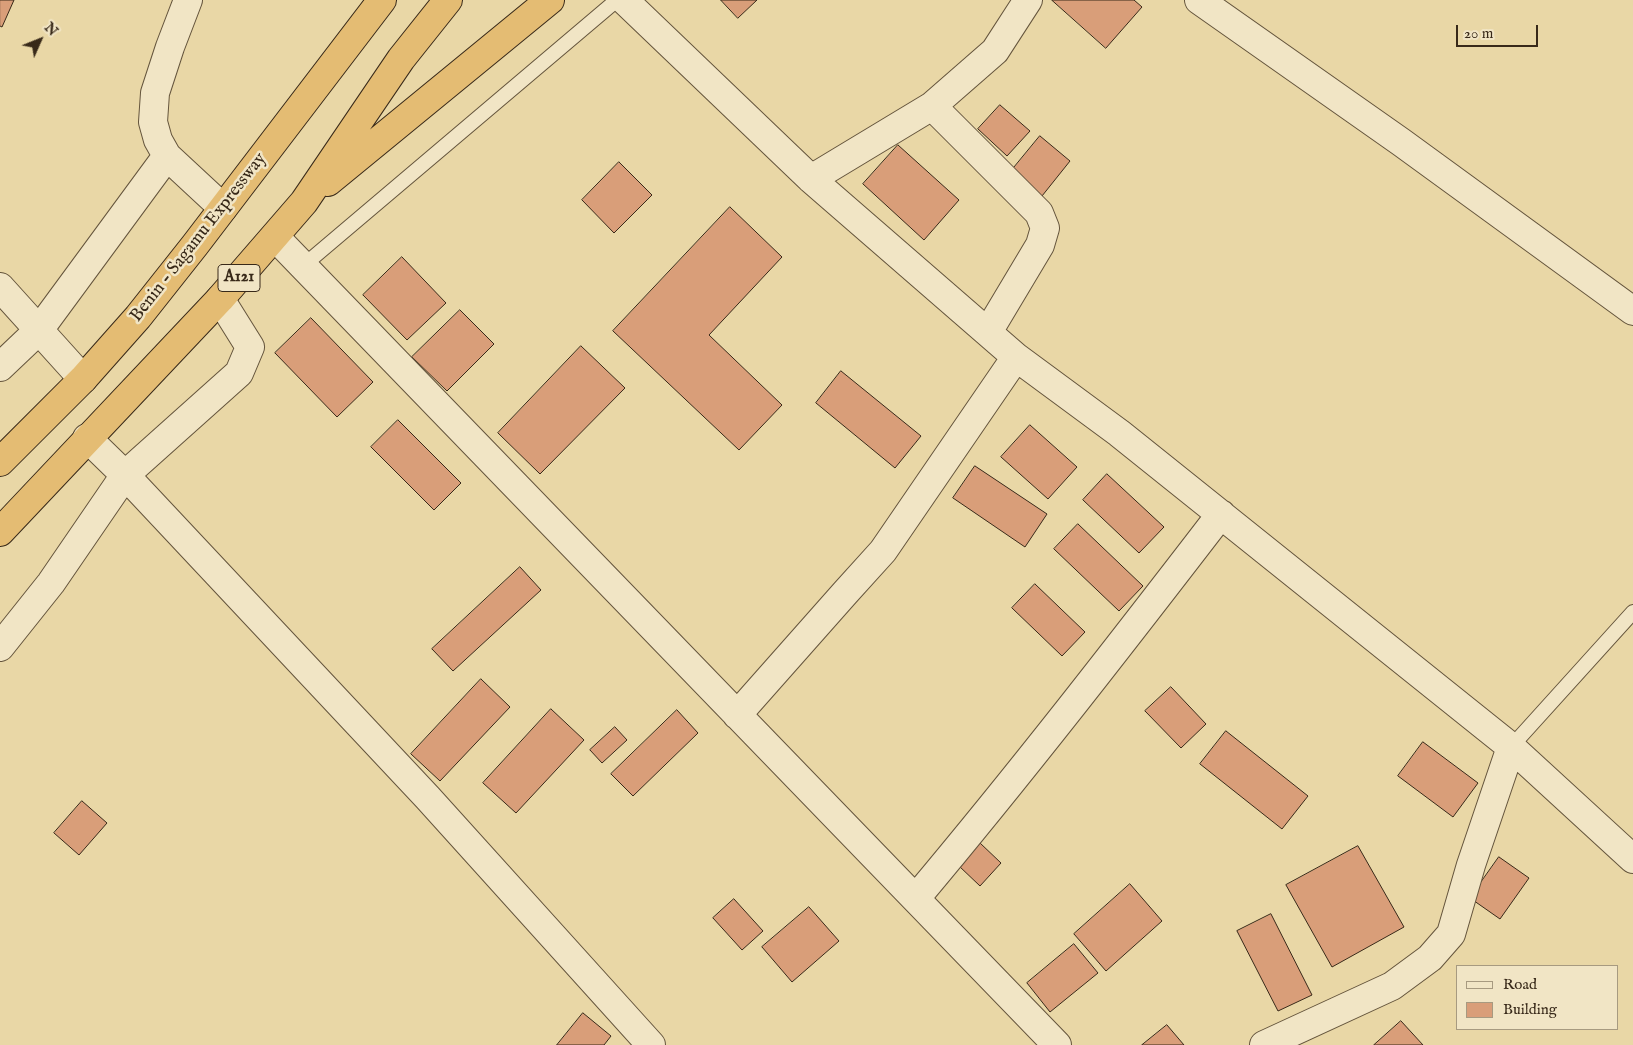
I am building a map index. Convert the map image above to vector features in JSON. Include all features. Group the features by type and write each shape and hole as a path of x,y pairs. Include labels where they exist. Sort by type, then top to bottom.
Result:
{"highway":[{"name":"Benin - Sagamu Expressway","path":"0,462 83,379 138,317 382,0"},
{"name":"A121","path":"0,532 220,299 304,202 401,59 448,0"},
{"path":"304,202 550,0"}],"street":[{"path":"188,0 170,47 156,93 153,122 158,140 167,156 223,208"},
{"path":"624,0 811,179 1016,357 1119,433 1511,747 1633,859"},
{"path":"811,179 932,106 994,51 1028,0"},
{"path":"1199,0 1393,136 1633,311"},
{"path":"932,106 1039,214 1045,228 1040,245 988,332"},
{"path":"0,367 39,330 167,156"},
{"path":"275,236 1057,1045"},
{"path":"0,287 83,379"},
{"path":"0,647 51,583 125,475 239,372 250,346 220,299"},
{"path":"737,715 845,592 884,551 1016,357"},
{"path":"87,438 125,475 428,798 651,1045"},
{"path":"916,898 1115,652 1221,514"},
{"path":"1264,1045 1392,986 1430,958 1451,934 1471,865 1511,747"}],"lane":[{"path":"303,266 617,0"},
{"path":"1511,747 1633,612"}],"building":[{"path":"0,0 14,0 2,27 0,26"},
{"path":"721,0 757,0 738,18"},
{"path":"1052,0 1134,0 1142,7 1106,48"},
{"path":"1000,105 1030,131 1007,156 978,129"},
{"path":"1040,136 1070,161 1042,196 1012,170"},
{"path":"898,145 959,200 924,240 863,184"},
{"path":"619,162 652,195 614,233 582,200"},
{"path":"730,207 782,257 709,335 782,405 739,450 613,331"},
{"path":"402,257 446,303 407,340 363,295"},
{"path":"460,310 494,344 447,391 412,357"},
{"path":"311,318 373,382 337,417 275,353"},
{"path":"581,346 625,388 540,474 498,433"},
{"path":"841,371 921,436 895,468 816,403"},
{"path":"398,420 461,483 434,510 371,447"},
{"path":"1030,425 1077,467 1048,499 1001,457"},
{"path":"975,466 1047,514 1025,547 953,498"},
{"path":"1107,474 1164,527 1139,553 1083,500"},
{"path":"1078,524 1143,586 1119,611 1054,549"},
{"path":"520,567 541,590 453,671 432,649"},
{"path":"1035,584 1085,632 1062,656 1012,608"},
{"path":"481,679 510,707 440,781 411,754"},
{"path":"1171,687 1206,724 1181,748 1145,711"},
{"path":"551,709 584,740 516,813 483,783"},
{"path":"677,710 698,733 633,796 611,774"},
{"path":"615,727 627,740 602,763 590,750"},
{"path":"1226,731 1308,796 1282,829 1200,764"},
{"path":"1423,742 1478,783 1453,817 1398,776"},
{"path":"82,801 107,823 79,855 54,833"},
{"path":"980,843 1001,863 980,886 959,866"},
{"path":"1358,846 1404,927 1332,967 1286,885"},
{"path":"1499,857 1529,878 1500,919 1470,898"},
{"path":"1130,884 1162,921 1106,971 1074,934"},
{"path":"734,899 763,931 742,950 713,918"},
{"path":"809,907 839,941 792,982 762,947"},
{"path":"1271,914 1312,995 1278,1011 1237,931"},
{"path":"1074,944 1098,973 1050,1012 1027,983"},
{"path":"583,1013 611,1036 604,1045 557,1045"},
{"path":"1401,1021 1423,1045 1374,1045"},
{"path":"1167,1025 1184,1045 1142,1045"}]}
